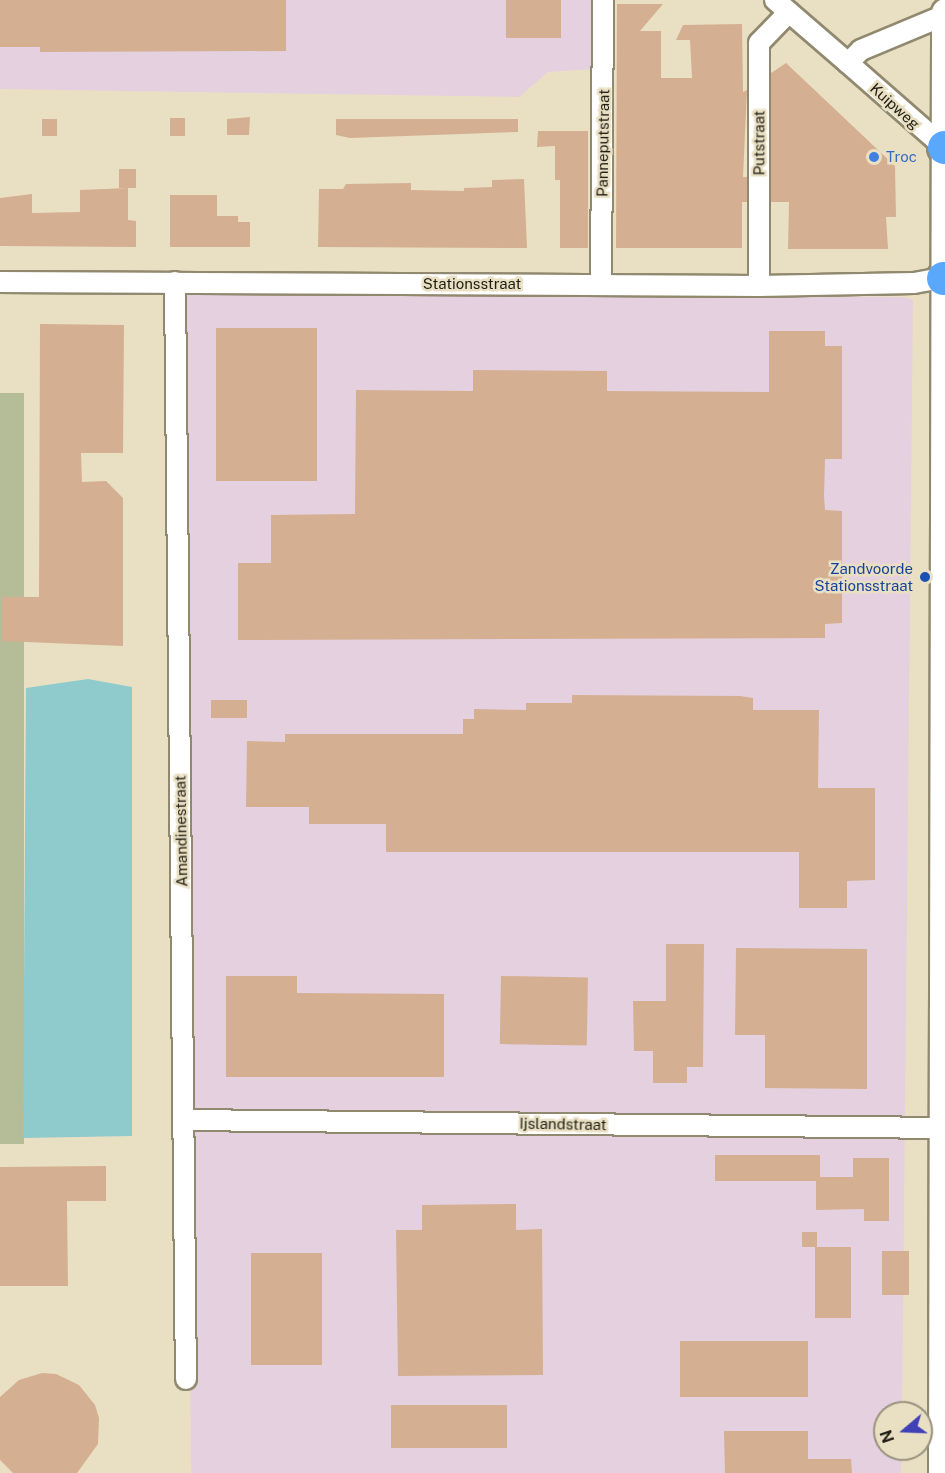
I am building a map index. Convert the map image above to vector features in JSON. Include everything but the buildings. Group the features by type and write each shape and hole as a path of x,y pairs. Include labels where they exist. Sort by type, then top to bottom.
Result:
{"main road":[{"path":"942,1473 945,14"}],"street":[{"name":"Panneputstraat","path":"602,285 603,0"},
{"name":"Kuipweg","path":"782,6 945,147"},
{"name":"Putstraat","path":"759,286 759,43 782,6"},
{"path":"848,63 861,50 945,14"},
{"name":"Stationsstraat","path":"0,282 759,286 914,283 944,278"},
{"name":"Amandinestraat","path":"175,282 186,1379"},
{"name":"Ijslandstraat","path":"183,1120 943,1128"}],"shaded area":[{"path":"0,0 594,0 594,69 548,72 519,97 0,89"},
{"path":"183,293 903,297 913,300 902,1401 873,1401 873,1461 902,1461 901,1473 191,1473"}],"green space":[{"path":"0,393 24,393 24,1144 0,1144"}],"water":[{"path":"88,679 132,687 132,1136 23,1138 26,688"}],"place":[{"name":"Troc","path":"874,157"},
{"name":"Zandvoorde Stationsstraat","path":"925,577"}]}
